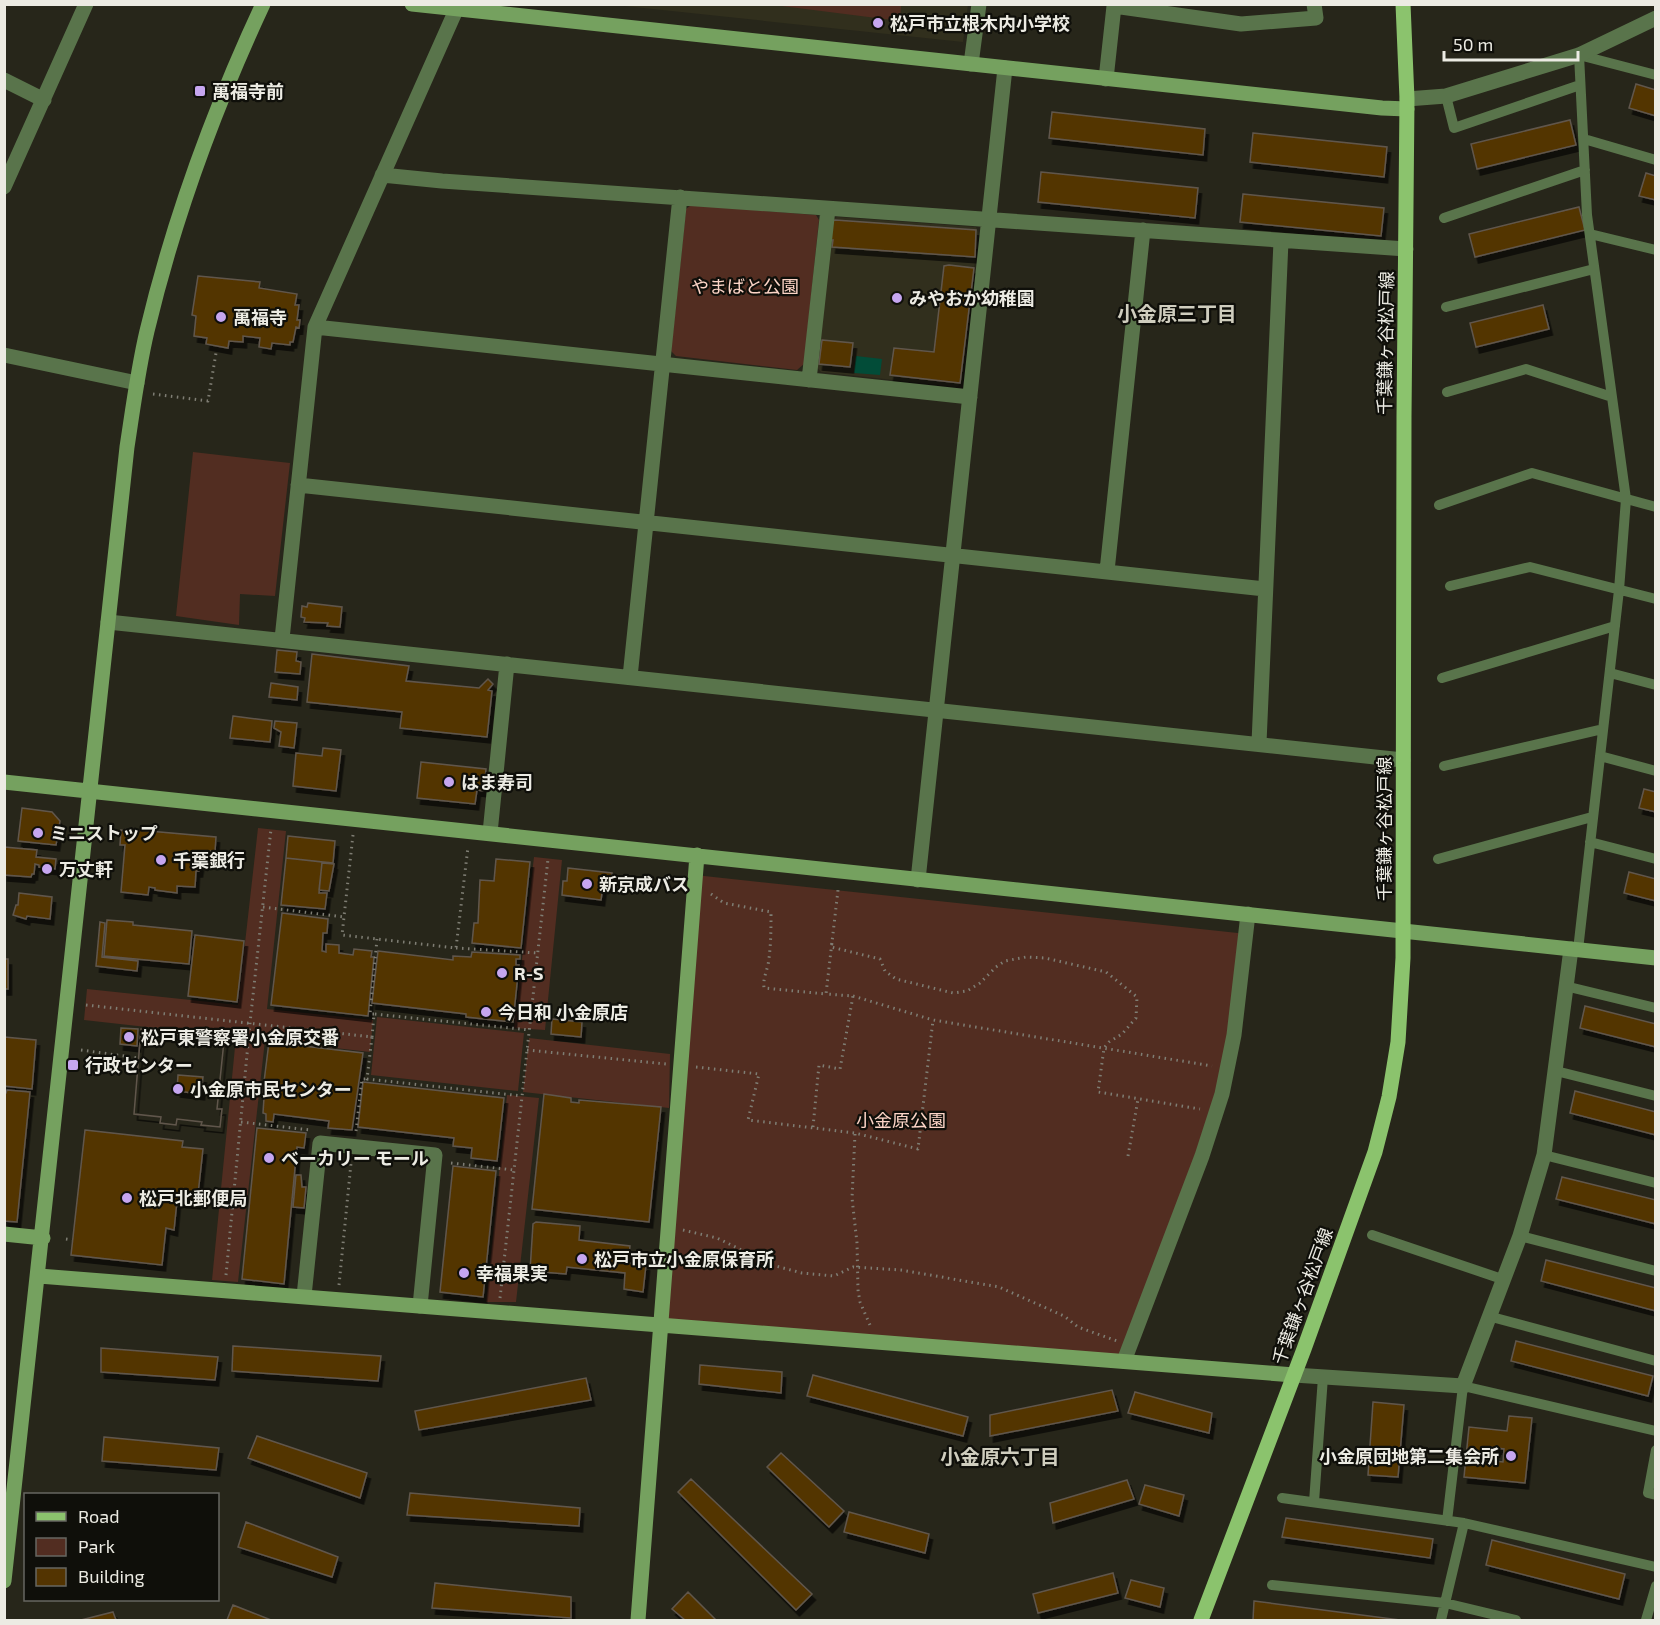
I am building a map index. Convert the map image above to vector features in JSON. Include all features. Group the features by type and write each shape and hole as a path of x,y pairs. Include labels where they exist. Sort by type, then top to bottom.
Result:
{"main road":[{"name":"千葉鎌ヶ谷松戸線","path":"1201,1620 1375,1152 1398,1042 1403,931 1407,104 1403,4"}],"street":[{"path":"4,187 86,4"},
{"path":"4,1581 39,1276 127,447 137,383 158,290 198,158 263,4"},
{"path":"412,4 456,10 500,9 1005,68 1389,109 1446,96 1579,55 1656,18"},
{"path":"970,64 979,4"},
{"path":"1106,79 1114,6 1241,24 1316,18 1314,4"},
{"path":"282,639 315,327 456,10"},
{"path":"918,880 1005,68"},
{"path":"4,80 44,100"},
{"path":"382,176 1406,249"},
{"path":"630,677 680,197"},
{"path":"809,380 828,209"},
{"path":"1107,571 1143,231"},
{"path":"1259,743 1281,241"},
{"path":"315,327 970,397"},
{"path":"4,356 137,383"},
{"path":"298,485 1265,589"},
{"path":"108,622 1403,759"},
{"path":"490,833 507,664"},
{"path":"4,782 1656,958"},
{"path":"638,1620 697,855"},
{"path":"1124,1360 1200,1162 1217,1111 1234,1035 1248,914"},
{"path":"39,1276 1294,1375 1463,1386 1520,1236 1544,1155 1565,986 1575,950"},
{"path":"304,1296 320,1143 435,1155 420,1306"},
{"path":"4,1234 43,1238"}],"lane":[{"path":"1575,950 1610,673 1626,500 1590,234 1579,55 1656,75"},
{"path":"1446,96 1454,128 1580,85"},
{"path":"1584,139 1656,160"},
{"path":"1444,218 1585,170"},
{"path":"1590,234 1656,250"},
{"path":"1446,308 1594,269"},
{"path":"1447,392 1526,369 1612,398"},
{"path":"1439,505 1532,473 1656,507"},
{"path":"1450,586 1530,567 1656,598"},
{"path":"1442,678 1615,626"},
{"path":"1610,673 1656,685"},
{"path":"1444,766 1603,729"},
{"path":"1600,756 1656,771"},
{"path":"1438,859 1592,817"},
{"path":"1590,842 1656,859"},
{"path":"1565,986 1656,1008"},
{"path":"1556,1071 1656,1096"},
{"path":"1544,1155 1656,1183"},
{"path":"1372,1235 1502,1279"},
{"path":"1520,1236 1656,1271"},
{"path":"1488,1316 1656,1361"},
{"path":"1314,1502 1323,1377"},
{"path":"1447,1521 1463,1386 1656,1431"},
{"path":"1656,1450 1648,1493 1656,1495"},
{"path":"1282,1498 1464,1523 1656,1567"},
{"path":"1441,1620 1464,1523"},
{"path":"1272,1585 1445,1603 1516,1620"},
{"path":"1646,1620 1656,1586"}],"path":[{"path":"153,394 208,401 216,353"},
{"path":"355,818 342,935 456,948 538,953"},
{"path":"225,1290 271,829"},
{"path":"456,948 470,831"},
{"path":"499,1312 548,859"},
{"path":"829,994 826,994 838,890"},
{"path":"708,891 724,903 771,912 768,965 764,988 853,996 933,1020 1227,1068"},
{"path":"262,907 344,917"},
{"path":"376,939 370,1014 530,1030"},
{"path":"831,948 880,959 885,971 896,979 953,993 967,991 1005,961 1026,957 1045,958 1106,972 1137,997 1136,1018 1122,1034 1104,1048 1098,1092 1217,1111"},
{"path":"813,1128 819,1065 840,1069 853,996"},
{"path":"86,1005 372,1037"},
{"path":"367,1079 374,1014"},
{"path":"527,1050 759,1074 748,1119 855,1133 918,1149 933,1020"},
{"path":"81,1050 138,1058"},
{"path":"354,1135 362,1079 522,1096"},
{"path":"1128,1156 1138,1098"},
{"path":"855,1133 852,1198 860,1302 870,1320 873,1341"},
{"path":"434,1161 514,1170"},
{"path":"668,1229 686,1230 717,1238 772,1265 802,1273 834,1276 853,1267 926,1273 999,1287 1064,1316 1078,1328 1130,1345"},
{"path":"66,1239 72,1240"}],"shaded area":[{"name":"松戸市立根木内小学校","path":"615,5 968,5 963,42"},
{"name":"みやおか幼稚園","path":"837,217 976,227 978,232 962,382 957,387 821,372 815,365 830,221"},
{"path":"856,356 882,359 880,375 854,373"}],"green space":[{"path":"901,4 900,21 774,5"},
{"name":"やまばと公園","path":"691,205 816,215 819,220 804,364 797,370 676,356 671,351 686,209"},
{"path":"193,452 290,463 275,596 240,594 239,625 176,616"},
{"path":"258,828 286,831 267,1009 373,1020 370,1052 265,1040 238,1282 212,1280 236,1037 84,1020 87,989 238,1005"},
{"path":"534,857 562,860 545,1030 514,1028"},
{"name":"小金原公園","path":"695,875 1247,934 1228,1064 1124,1361 661,1325"},
{"path":"377,1017 524,1033 518,1091 371,1075"},
{"path":"529,1038 670,1054 669,1108 523,1092"},
{"path":"507,1095 539,1098 516,1302 486,1302"}],"building":[{"path":"1636,84 1656,90 1656,116 1629,108"},
{"path":"1052,112 1205,129 1203,155 1049,138"},
{"path":"1570,120 1576,145 1477,169 1471,144"},
{"path":"1253,133 1387,147 1384,177 1250,162"},
{"path":"1041,172 1198,188 1195,218 1038,202"},
{"path":"1646,173 1656,176 1656,200 1639,196"},
{"path":"1243,194 1384,208 1381,236 1240,222"},
{"path":"1579,207 1585,230 1475,257 1469,234"},
{"path":"835,220 976,230 975,257 832,247 833,240 829,240 830,222"},
{"path":"944,266 974,268 960,383 890,375 894,348 934,352"},
{"path":"198,276 260,282 259,288 297,294 295,305 299,305 297,320 300,320 293,342 290,342 290,345 272,343 271,349 259,347 260,338 243,336 243,342 229,341 228,348 206,344 207,338 194,336 196,316 192,315"},
{"path":"1543,305 1549,329 1476,347 1470,323"},
{"path":"822,340 853,343 850,367 819,364"},
{"path":"308,603 342,607 340,627 327,626 328,623 304,622 305,618 301,617 302,606 307,607"},
{"path":"277,650 297,652 296,661 301,662 300,674 275,672"},
{"path":"312,654 409,666 406,681 479,688 488,679 493,684 488,690 492,691 487,737 400,728 402,712 307,702"},
{"path":"271,683 298,687 297,700 269,697"},
{"path":"233,716 272,721 270,742 230,738"},
{"path":"275,721 297,723 294,748 279,746 281,732 274,728"},
{"path":"323,748 341,750 336,791 293,786 296,753 322,756"},
{"path":"421,762 486,769 484,791 477,790 475,804 417,798"},
{"path":"1644,789 1656,792 1656,812 1639,808"},
{"path":"22,808 52,812 60,821 56,845 18,841"},
{"name":"千葉銀行","path":"121,830 216,837 215,851 210,851 210,856 198,855 197,865 200,865 199,871 196,871 195,887 177,886 177,893 149,887 148,895 121,892 125,845 120,845"},
{"path":"288,836 335,841 333,863 286,858"},
{"path":"4,847 37,850 36,857 56,859 55,869 39,867 35,864 34,874 31,877 4,875"},
{"path":"286,858 322,862 319,893 327,893 325,909 281,905"},
{"path":"496,859 530,862 521,948 472,943 474,923 478,923 480,880 494,881"},
{"path":"322,863 334,864 329,891 319,890"},
{"name":"新京成バス","path":"568,868 612,873 610,887 603,886 601,900 562,895 563,881 567,881"},
{"path":"1629,872 1656,879 1656,901 1624,893"},
{"path":"19,893 52,897 50,919 27,916 26,919 13,915 18,905"},
{"path":"282,913 328,919 327,933 323,933 322,951 326,952 326,944 339,945 339,953 353,955 354,949 372,951 371,957 374,957 368,1016 271,1005"},
{"path":"107,920 192,931 189,964 104,956"},
{"path":"100,922 105,923 102,957 138,961 137,971 96,966"},
{"path":"195,935 244,941 237,1002 188,996"},
{"path":"378,951 453,960 453,956 471,957 472,952 520,955 520,959 516,959 516,965 519,965 513,1022 372,1003"},
{"path":"4,959 8,959 8,989 4,989"},
{"path":"1585,1006 1656,1024 1656,1047 1580,1028"},
{"path":"552,1019 582,1022 581,1037 551,1034"},
{"path":"121,1028 138,1029 137,1046 120,1044"},
{"name":"小金原市民センター","path":"141,1029 224,1041 217,1109 222,1109 220,1127 177,1119 176,1125 160,1123 161,1117 134,1114","holes":["178,1075 203,1077 201,1094 177,1091"]},
{"name":"小金原市民センター","path":"141,1029 224,1041 217,1109 222,1109 220,1127 177,1119 176,1125 160,1123 161,1117 134,1114"},
{"path":"4,1037 36,1040 32,1089 4,1086"},
{"path":"269,1042 363,1053 352,1130 328,1128 329,1121 274,1114 273,1122 266,1121 266,1114 263,1113 264,1098 262,1098"},
{"path":"363,1082 504,1098 497,1161 471,1158 472,1148 453,1146 454,1138 358,1127"},
{"path":"7,1090 30,1092 17,1222 4,1221 4,1093"},
{"path":"1575,1091 1656,1112 1656,1135 1570,1113"},
{"path":"544,1094 571,1098 571,1102 579,1103 579,1100 661,1107 649,1222 532,1209"},
{"path":"257,1128 306,1133 304,1148 297,1147 284,1284 242,1279"},
{"path":"85,1130 183,1141 182,1147 203,1149 197,1203 177,1201 174,1230 166,1228 162,1265 71,1255"},
{"path":"453,1166 496,1171 483,1297 440,1292"},
{"path":"296,1175 301,1175 302,1187 306,1187 304,1208 293,1207"},
{"path":"1562,1177 1656,1200 1656,1224 1556,1199"},
{"path":"536,1222 580,1226 579,1240 630,1246 628,1263 646,1265 643,1292 624,1289 625,1273 567,1267 566,1274 530,1271 533,1224"},
{"path":"1546,1260 1656,1288 1656,1311 1541,1281"},
{"path":"1516,1341 1653,1376 1648,1396 1511,1361"},
{"path":"233,1346 381,1356 378,1381 232,1371"},
{"path":"101,1348 218,1357 215,1380 101,1372"},
{"path":"700,1365 782,1372 781,1393 699,1384"},
{"path":"813,1375 968,1417 963,1436 807,1396"},
{"path":"586,1378 591,1400 419,1430 415,1411"},
{"path":"1112,1390 1118,1411 990,1436 990,1415"},
{"path":"1135,1392 1212,1413 1209,1433 1128,1413"},
{"path":"1373,1402 1404,1405 1398,1477 1368,1475"},
{"path":"1509,1416 1532,1418 1525,1483 1464,1477 1469,1427 1507,1431","holes":["1487,1447 1504,1449 1503,1462 1485,1460"]},
{"path":"257,1436 367,1473 360,1498 248,1458"},
{"path":"104,1437 219,1448 216,1470 102,1461"},
{"path":"781,1453 844,1511 829,1527 767,1467"},
{"path":"691,1479 812,1594 796,1610 678,1492"},
{"path":"1127,1480 1134,1499 1053,1523 1050,1503"},
{"path":"1145,1485 1184,1495 1179,1516 1139,1504"},
{"path":"410,1493 580,1508 579,1526 407,1515"},
{"path":"849,1512 929,1534 925,1553 844,1532"},
{"path":"1286,1518 1433,1539 1430,1558 1282,1537"},
{"path":"246,1522 338,1557 332,1577 238,1547"},
{"path":"1492,1540 1625,1574 1619,1599 1486,1565"},
{"path":"1113,1573 1118,1593 1038,1613 1033,1594"},
{"path":"1131,1580 1164,1588 1160,1607 1125,1598"},
{"path":"435,1583 571,1597 571,1618 432,1608"},
{"path":"688,1592 716,1620 685,1620 672,1609"},
{"path":"1254,1601 1400,1620 1253,1620"},
{"path":"233,1605 271,1620 227,1620"},
{"path":"113,1612 116,1620 81,1620"}],"place":[{"name":"松戸市立根木内小学校","path":"878,23"},
{"name":"萬福寺前","path":"200,91"},
{"name":"みやおか幼稚園","path":"897,298"},
{"name":"萬福寺","path":"221,317"},
{"name":"はま寿司","path":"449,782"},
{"name":"ミニストップ","path":"38,833"},
{"name":"千葉銀行","path":"161,860"},
{"name":"万丈軒","path":"47,869"},
{"name":"新京成バス","path":"587,884"},
{"name":"R-S","path":"502,973"},
{"name":"今日和 小金原店","path":"486,1012"},
{"name":"松戸東警察署小金原交番","path":"129,1037"},
{"name":"行政センター","path":"73,1065"},
{"name":"小金原市民センター","path":"178,1089"},
{"name":"ベーカリー モール","path":"269,1158"},
{"name":"松戸北郵便局","path":"127,1198"},
{"name":"松戸市立小金原保育所","path":"582,1259"},
{"name":"幸福果実","path":"464,1273"},
{"name":"小金原団地第二集会所","path":"1511,1456"}],"district":[{"name":"小金原三丁目","path":"1177,313"},
{"name":"小金原六丁目","path":"1000,1456"}]}
